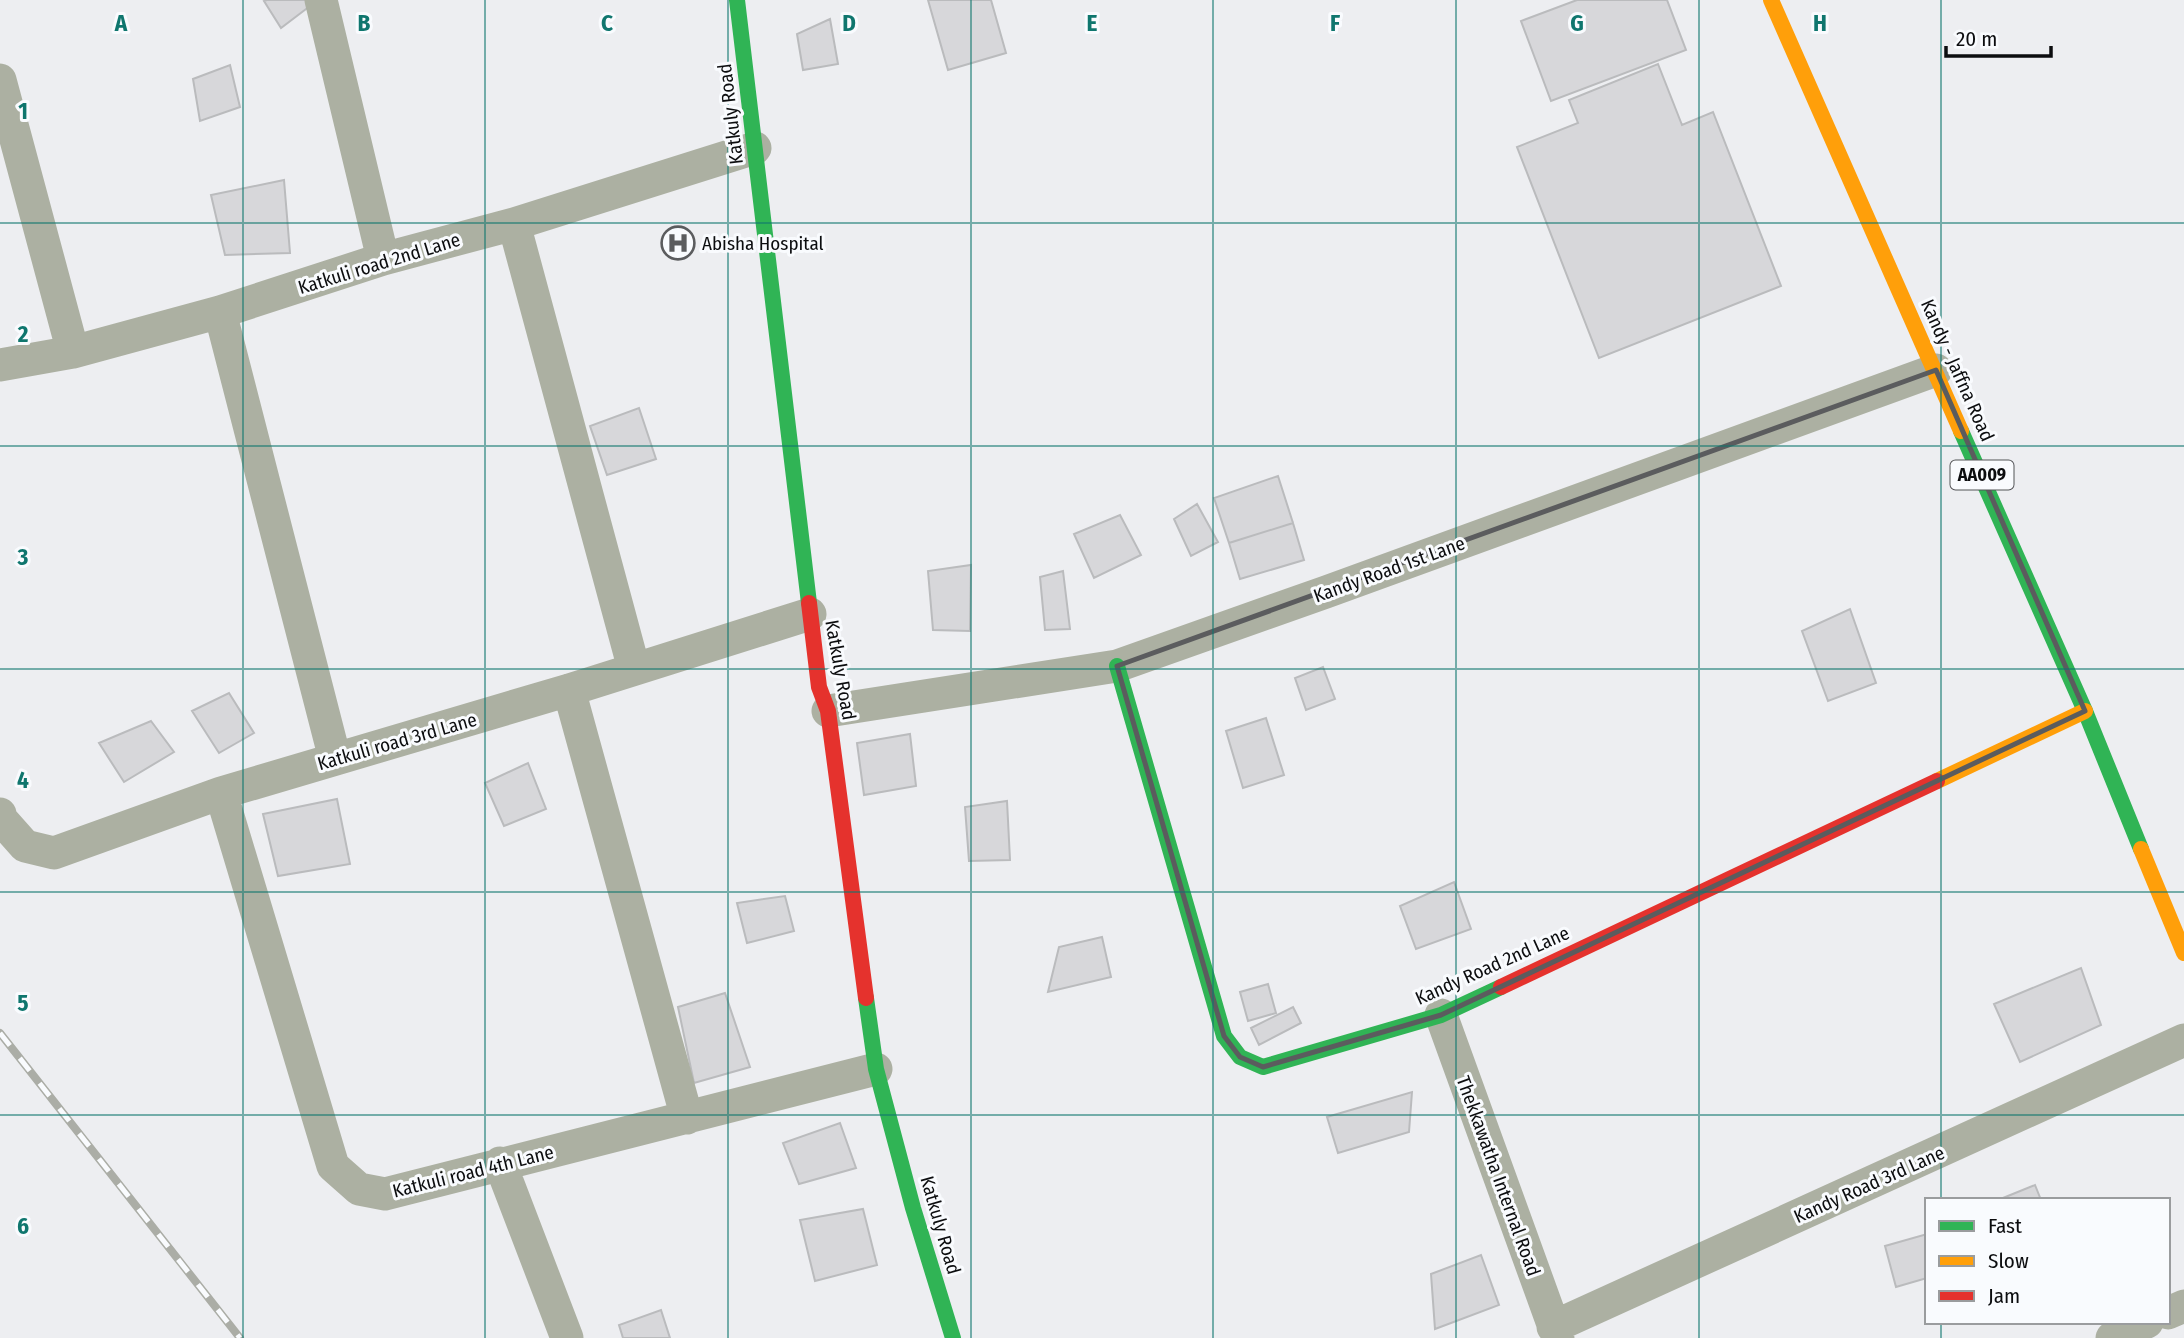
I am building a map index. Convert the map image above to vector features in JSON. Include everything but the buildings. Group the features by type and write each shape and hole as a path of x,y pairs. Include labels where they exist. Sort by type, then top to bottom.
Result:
{"main road":[{"name":"Katkuly Road","path":"737,0 819,687 828,711 876,1069 913,1208 953,1338"},
{"name":"Kandy - Jaffna Road","path":"1771,0 2085,711 2184,953"},
{"name":"Kandy Road 2nd Lane","path":"1118,666 1224,1036 1240,1057 1263,1067 1441,1015 2085,711"}],"street":[{"path":"321,0 383,259"},
{"path":"0,80 73,352"},
{"name":"Katkuli road 2nd Lane","path":"0,365 73,352 220,312 383,259 514,224 755,148"},
{"path":"514,224 634,669"},
{"path":"220,312 335,758"},
{"name":"Kandy Road 1st Lane","path":"828,711 1118,666 1936,370"},
{"name":"Katkuli road 3rd Lane","path":"0,814 1,819 25,846 54,853 221,793 569,690 810,614"},
{"path":"569,690 687,1118"},
{"name":"Katkuli road 4th Lane","path":"221,793 333,1166 359,1189 385,1194 876,1069"},
{"name":"Thekkawatha Internal Road","path":"1441,1015 1555,1332"},
{"name":"Kandy Road 3rd Lane","path":"1555,1332 2184,1040"},
{"path":"500,1163 567,1338"},
{"path":"2112,1338 2143,1324"}],"highlighted area":[{"path":"1936,370 2085,711 1441,1015 1263,1067 1240,1057 1224,1036 1117,666"}],"railway":[{"path":"0,1033 240,1338"}],"traffic: fast":[{"path":"737,0 809,603"},
{"path":"1961,431 2085,711 2141,849"},
{"path":"1117,666 1224,1036 1240,1057 1263,1067 1441,1015 1501,987"},
{"path":"866,998 876,1069 913,1208 953,1338"}],"traffic: slow":[{"path":"1771,0 1961,431"},
{"path":"1937,781 2085,711"},
{"path":"2141,849 2184,953"}],"traffic: jam":[{"path":"809,603 819,687 828,711 866,998"},
{"path":"1501,987 1937,781"}],"place":[{"name":"Abisha Hospital","path":"678,243"}]}
